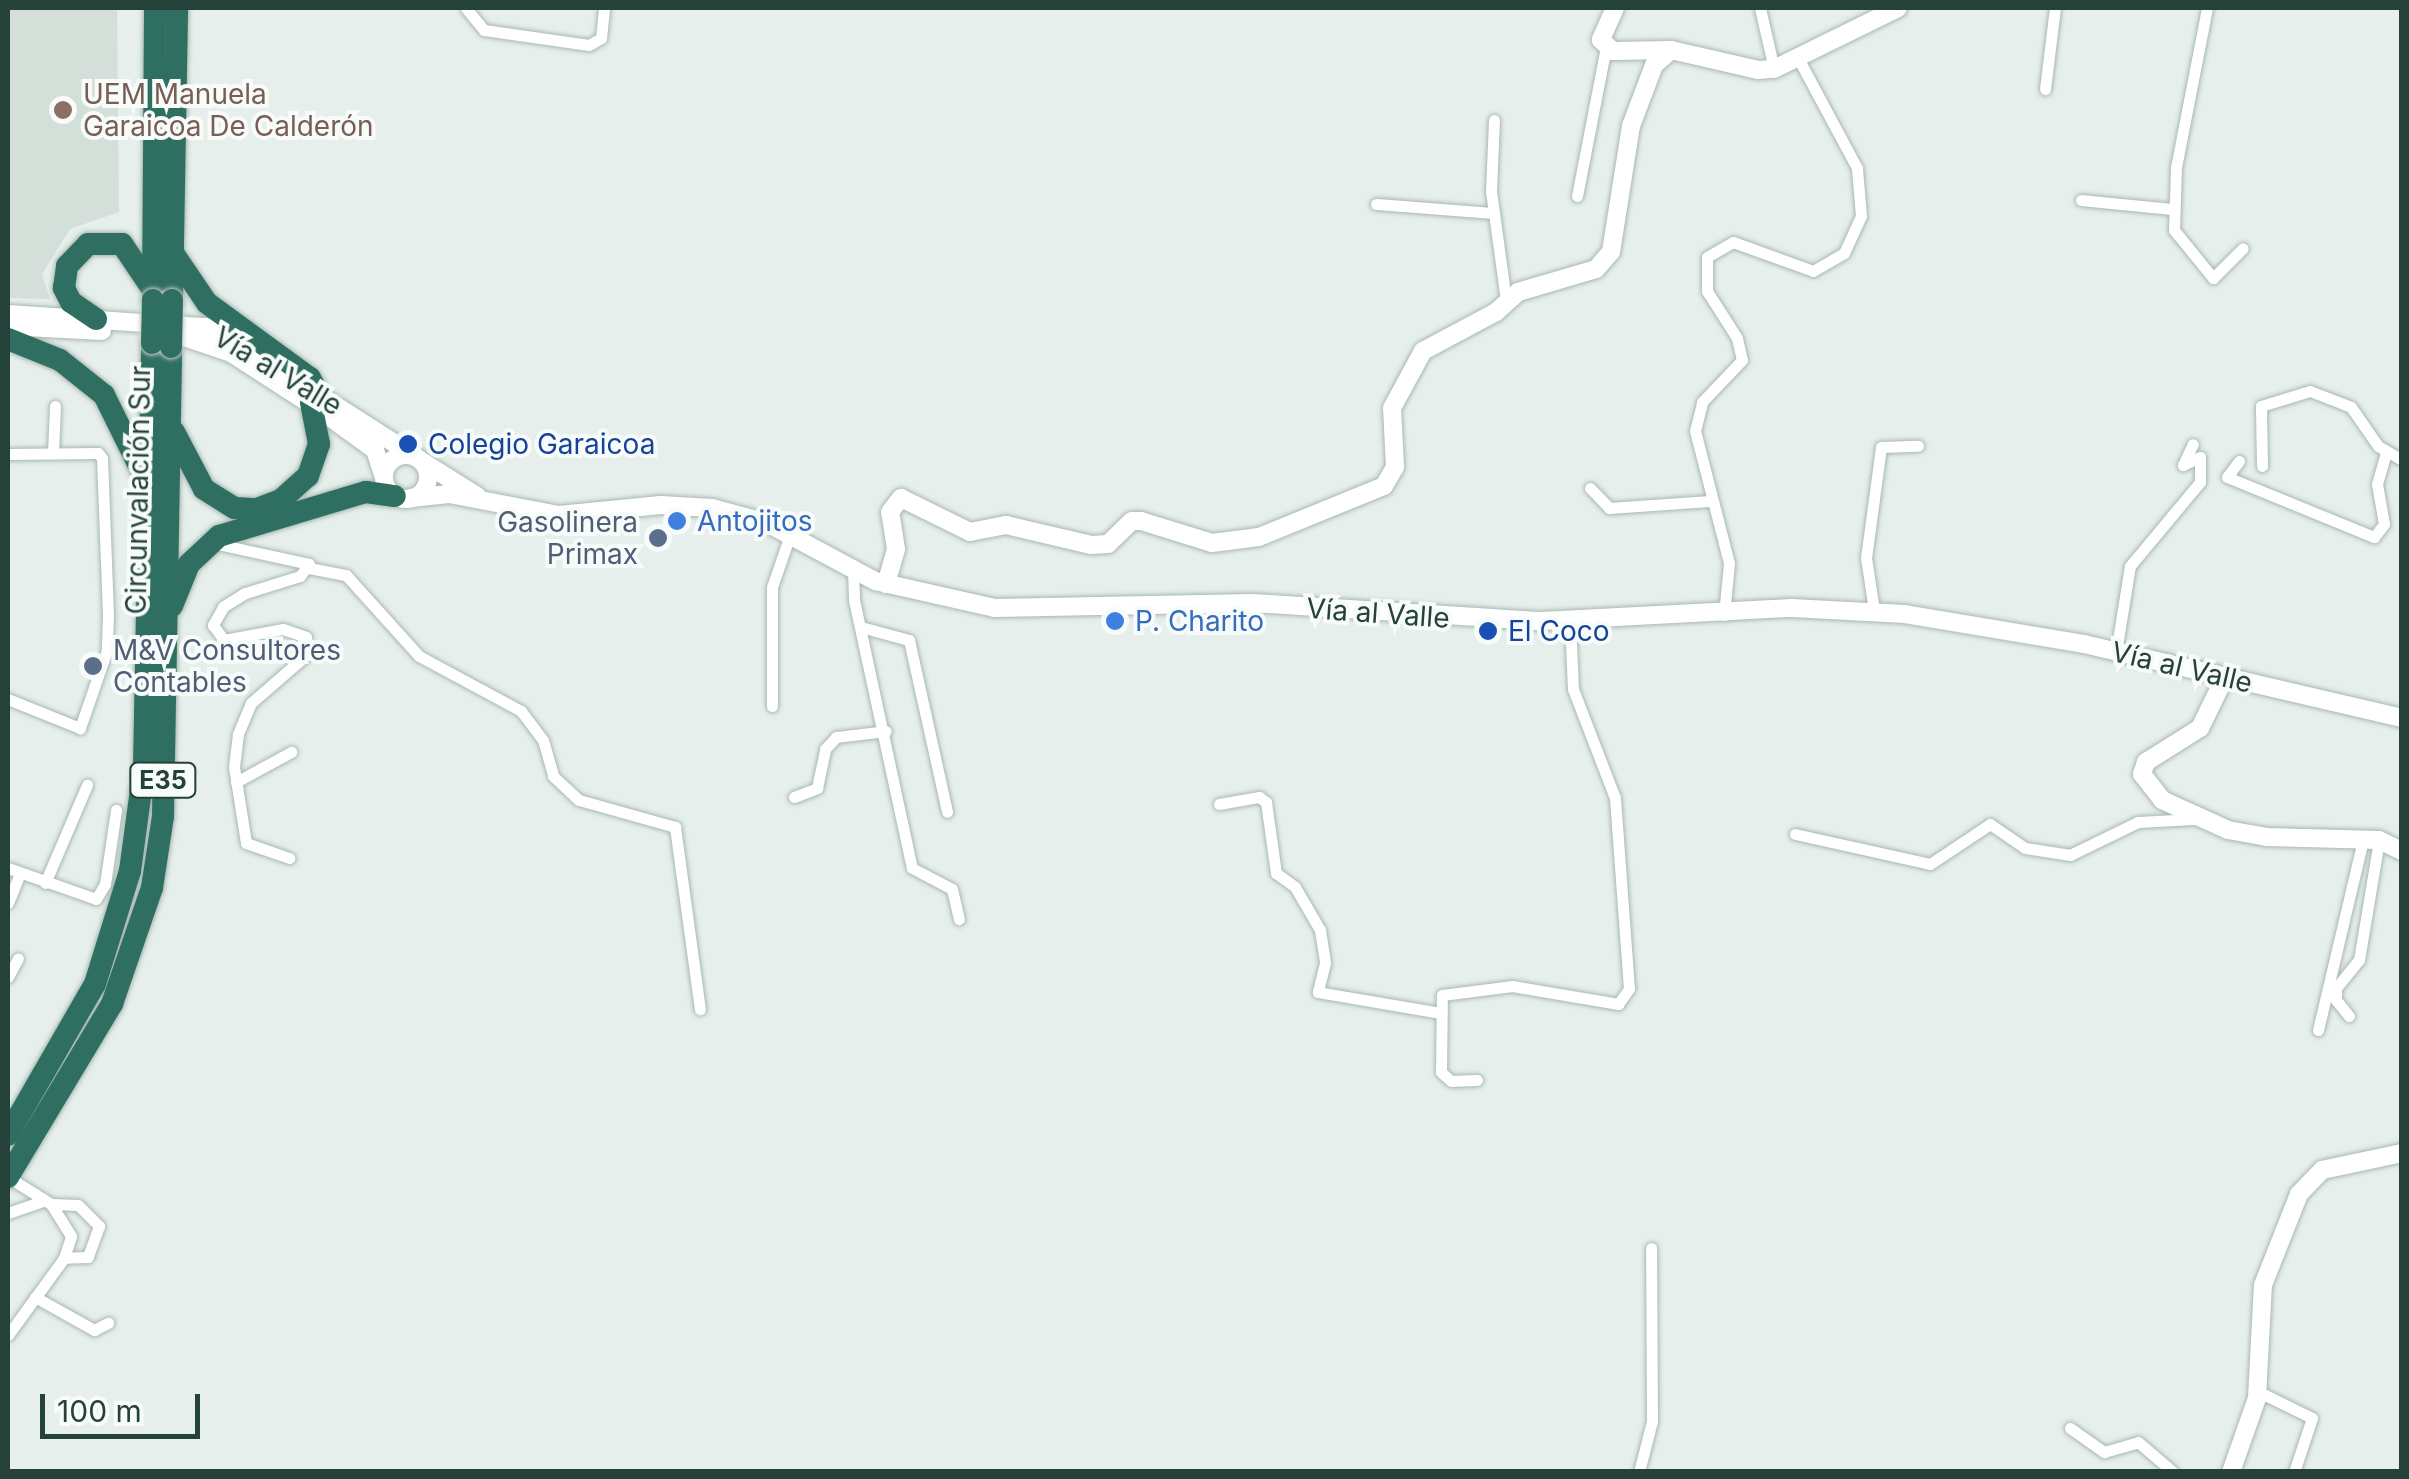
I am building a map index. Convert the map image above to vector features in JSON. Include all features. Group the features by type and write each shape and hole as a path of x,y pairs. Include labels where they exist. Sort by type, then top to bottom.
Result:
{"highway":[{"name":"Circunvalación Sur","path":"13,1181 106,1017 144,920 162,816 169,419 159,297 155,8"},
{"name":"Circunvalación Sur","path":"159,297 172,252 177,8"},
{"path":"96,319 71,302 64,288 67,266 88,244 122,244 159,297"},
{"path":"169,419 204,489 235,508 257,509 281,500 308,476 320,444 310,378 207,303 172,252"},
{"path":"8,338 60,360 104,395 128,435 150,491"},
{"name":"Circunvalación Sur","path":"8,1134 95,984 130,870 144,768 150,491 162,345"},
{"path":"166,624 189,564 209,541 353,495 396,490"}],"main road":[{"path":"1615,8 1601,32 1606,47 1621,53 1671,50 1774,69 1869,13 1898,8"},
{"path":"886,584 896,549 890,512 901,498 914,499 954,529 1006,525 1091,545 1116,540 1132,521 1188,540 1234,542 1340,508 1392,478 1392,408 1423,352 1506,301 1596,269 1611,252 1631,126 1654,65 1671,50"},
{"name":"Vía al Valle","path":"8,314 206,327 314,399 374,450 396,490 449,494 560,515 686,505 754,517 886,584 996,608 1252,603 1434,618 1570,620 1724,615 1794,608 1874,610 2116,652 2402,718"},
{"name":"Vía al Valle","path":"8,326 184,335 231,354 314,399 486,501"},
{"path":"419,459 427,483 396,490 392,460 419,459"},
{"path":"2225,678 2200,728 2159,750 2142,774 2162,800 2194,818 2266,838 2371,840 2402,851"},
{"path":"2231,1472 2257,1391 2263,1285 2299,1194 2322,1170 2402,1153"}],"street":[{"path":"466,8 484,30 589,45 605,30 604,8"},
{"path":"1760,8 1774,69"},
{"path":"2045,90 2055,8"},
{"path":"2206,8 2172,210 2174,230 2208,277 2217,277 2243,248"},
{"path":"1577,196 1606,47"},
{"path":"1724,615 1728,563 1697,454 1697,413 1742,360 1737,338 1707,290 1707,257 1733,242 1746,243 1812,270 1844,253 1861,216 1857,168 1798,58"},
{"path":"1494,120 1494,212 1506,301"},
{"path":"2081,200 2172,210"},
{"path":"1376,204 1494,212"},
{"path":"2262,466 2266,446 2257,414 2272,398 2297,392 2341,400 2386,453 2402,460"},
{"path":"53,453 55,406"},
{"path":"2116,652 2130,566 2200,482 2201,458 2184,465 2193,444"},
{"path":"1874,610 1866,539 1880,448 1918,446"},
{"path":"8,454 98,453 105,464 107,650 85,723 75,730 8,699"},
{"path":"2239,461 2227,476 2374,536 2384,524 2377,484 2386,453"},
{"path":"1590,488 1609,508 1710,501"},
{"path":"772,706 772,587 790,534"},
{"path":"209,541 304,558 309,568"},
{"path":"289,858 246,843 236,782 244,718 309,647 299,632 283,630 224,640 215,632 216,618 245,593 309,568 346,575 419,656 522,712 542,740 553,776 579,800 675,827 700,1009"},
{"path":"853,570 912,868 952,889 959,919"},
{"path":"1477,1080 1452,1080 1441,1072 1442,995 1478,986 1554,990 1618,1004 1627,998 1623,849 1611,785 1574,689 1570,620"},
{"path":"862,627 910,640 947,812"},
{"path":"794,796 818,788 826,749 836,737 886,731"},
{"path":"236,782 291,752"},
{"path":"46,883 87,785"},
{"path":"1219,804 1258,797 1266,802 1276,872 1295,888 1320,930 1325,963 1318,992 1441,1013"},
{"path":"8,903 14,870 90,901 105,884 116,810"},
{"path":"1796,834 1930,864 1990,824 2025,848 2070,856 2138,822 2194,818"},
{"path":"2349,1016 2336,1000 2336,988 2359,960 2371,840"},
{"path":"2318,1030 2371,840"},
{"path":"8,977 18,958"},
{"path":"8,1335 64,1258 70,1236 47,1203 13,1181 9,1212 47,1203 78,1204 99,1226 88,1257 64,1258"},
{"path":"1639,1472 1652,1421 1651,1248"},
{"path":"35,1297 94,1330 108,1323"},
{"path":"2257,1391 2312,1418 2294,1472"},
{"path":"2070,1428 2104,1452 2138,1442 2173,1472"}],"shaded area":[{"name":"UEM Manuela Garaicoa De Calderón","path":"8,8 117,8 119,212 70,229 42,274 50,299 8,298"}],"place":[{"name":"UEM Manuela Garaicoa De Calderón","path":"63,110"},
{"name":"Colegio Garaicoa","path":"408,444"},
{"name":"Antojitos","path":"677,521"},
{"name":"Gasolinera Primax","path":"658,538"},
{"name":"P. Charito","path":"1115,621"},
{"name":"El Coco","path":"1488,631"},
{"name":"M&V Consultores Contables","path":"93,666"}]}
